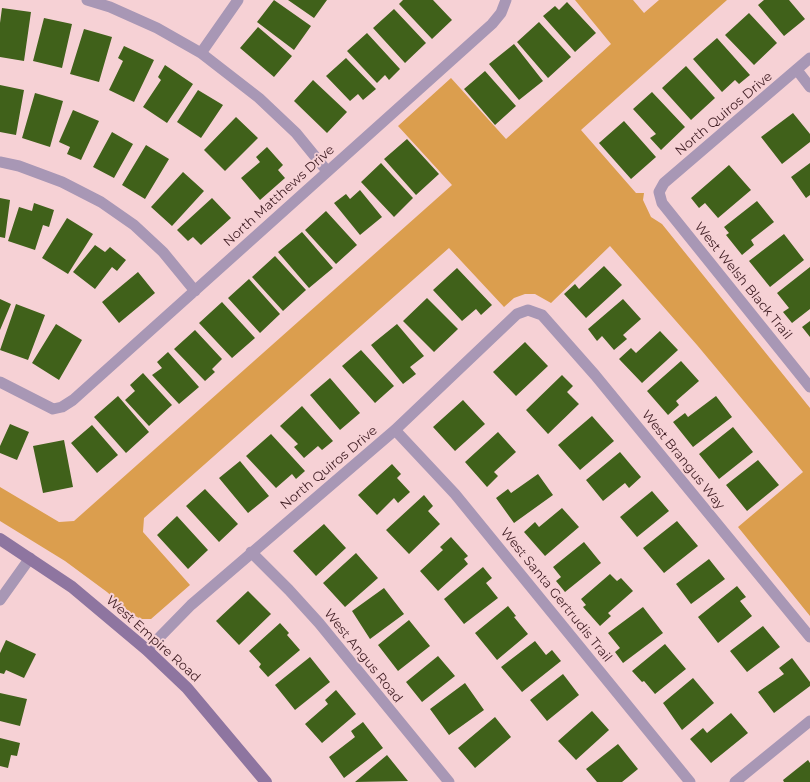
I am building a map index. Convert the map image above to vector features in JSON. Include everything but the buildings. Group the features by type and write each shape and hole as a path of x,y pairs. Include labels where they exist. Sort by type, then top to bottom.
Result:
{"street":[{"path":"87,0 110,7 157,28 201,53 270,108 296,133 327,171"},
{"path":"201,53 238,0"},
{"name":"North Matthews Drive","path":"0,382 53,409 62,407 195,291 492,24 501,13 506,0"},
{"name":"North Quiros Drive","path":"659,192 664,183 810,58"},
{"path":"797,70 810,87"},
{"path":"0,162 19,166 62,182 101,202 134,225 163,252 195,291"},
{"name":"West Welsh Black Trail","path":"659,192 662,202 810,387"},
{"name":"North Quiros Drive","path":"147,650 191,605 395,430 516,314 528,310"},
{"name":"West Brangus Way","path":"528,310 542,315 595,375 810,637"},
{"name":"West Santa Gertrudis Trail","path":"395,430 455,494 690,782"},
{"name":"West Empire Road","path":"0,539 72,587 114,620 147,650 187,688 266,782"},
{"name":"West Angus Road","path":"251,552 289,590 318,623 449,782"},
{"path":"0,600 30,558"},
{"path":"735,782 810,721"}],"shaded area":[{"path":"575,0 633,0 644,13 659,0 727,0 581,130 636,193 644,193 643,200 651,217 662,224 810,408 810,616 738,527 803,472 697,345 610,246 551,303 535,294 525,294 514,298 504,307 449,248 144,518 143,532 190,585 151,619 141,619 133,615 107,592 65,561 0,521 0,487 59,522 74,521 452,185 398,126 451,78 506,139 611,44"}]}
